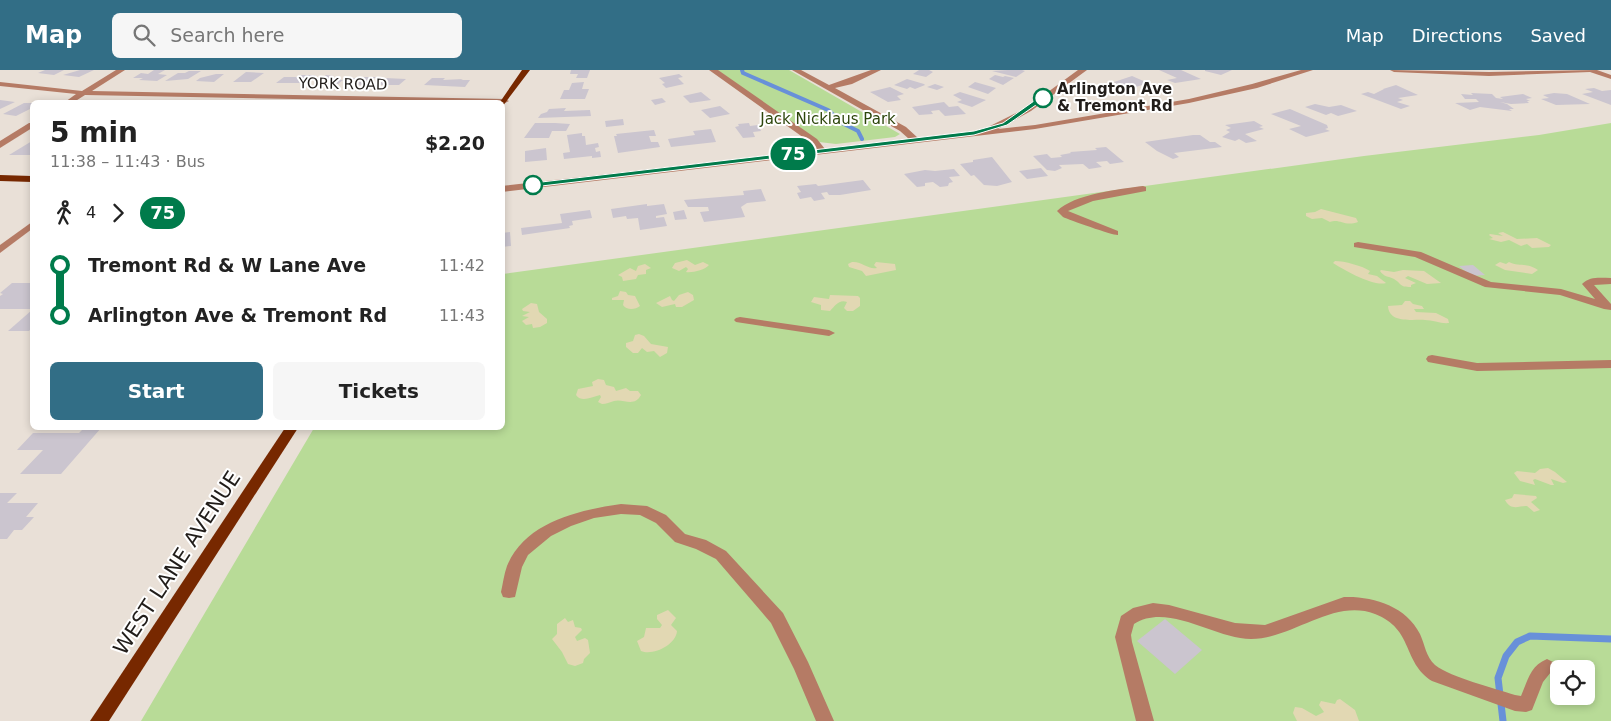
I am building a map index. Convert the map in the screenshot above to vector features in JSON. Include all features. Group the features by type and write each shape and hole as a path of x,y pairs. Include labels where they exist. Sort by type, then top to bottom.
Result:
{"main road":[{"path":"505,102 526,70"},
{"path":"0,178 30,179"},
{"name":"WEST LANE AVENUE","path":"99,721 290,430"}],"street":[{"path":"72,100 121,70"},
{"path":"713,70 814,141 822,151"},
{"path":"796,70 903,129 915,140"},
{"path":"828,88 849,82 877,70"},
{"path":"974,133 1005,124 1083,70"},
{"path":"505,189 1064,122 1189,101 1254,86 1309,70"},
{"path":"1394,70 1489,74 1590,70 1611,77"},
{"name":"YORK ROAD","path":"0,84 84,93 378,100"},
{"path":"1020,114 1045,121 1064,122"},
{"path":"0,145 30,126"},
{"path":"1114,233 1093,223 1067,215 1062,211 1068,207 1112,194 1142,189"},
{"path":"0,250 30,227"},
{"path":"1358,245 1417,254 1489,285 1561,292 1610,308"},
{"path":"1610,308 1587,284 1593,281 1611,281"},
{"path":"740,320 829,333"},
{"path":"1432,359 1477,367 1611,364"},
{"path":"509,592 514,566 523,551 546,532 566,522 594,513 621,509 642,510 661,519 680,538 701,544 721,555 776,618 802,667 825,721"},
{"path":"1145,721 1123,635 1127,620 1140,611 1159,610 1183,614 1224,628 1249,633 1278,628 1333,606 1348,602 1361,602 1379,608 1393,616 1406,628 1413,639 1418,658 1426,669 1438,676 1515,703 1526,704 1532,695 1533,684 1538,672 1547,667"}],"green space":[{"name":"Jack Nicklaus Park","path":"717,70 789,70 900,134 895,137 836,144 819,142"},
{"path":"1611,123 1611,721 141,721 313,430 505,430 505,274 1364,156 1539,135"}],"sand":[{"path":"1321,209 1356,218 1358,222 1349,224 1337,221 1330,222 1322,218 1312,219 1306,216 1306,213"},
{"path":"1503,232 1517,239 1537,238 1551,245 1549,247 1532,248 1527,244 1521,246 1509,240 1501,242 1489,239 1493,238 1490,234 1503,236 1498,233"},
{"path":"687,260 695,265 703,262 709,265 702,270 692,272 686,272 688,269 686,267 679,271 672,268 675,263"},
{"path":"1335,261 1363,267 1370,271 1368,274 1377,276 1386,283 1374,283 1359,277 1333,263"},
{"path":"852,262 874,268 877,268 874,265 876,262 895,264 896,270 866,276 862,271 849,267 848,264"},
{"path":"1500,262 1526,265 1538,270 1532,274 1505,270 1495,265"},
{"path":"645,264 651,268 646,270 646,274 638,275 636,279 623,281 622,277 618,275 630,268 636,271 638,266"},
{"path":"1381,270 1394,272 1403,270 1424,271 1441,283 1427,284 1408,276 1405,278 1416,283 1411,285 1411,287 1404,286 1383,274"},
{"path":"620,291 635,296 640,306 628,309 623,305 624,300 612,300 612,298 618,296"},
{"path":"688,292 693,295 694,300 682,307 676,307 675,304 662,307 656,303 670,296 674,301 679,295"},
{"path":"830,295 858,296 860,298 860,306 853,311 847,311 844,308 847,302 842,301 837,303 830,311 821,310 821,305 811,302 814,297 829,299"},
{"path":"1405,301 1422,306 1424,309 1414,309 1416,312 1436,313 1448,319 1449,323 1402,319 1393,316 1389,312 1388,306 1402,305"},
{"path":"531,303 537,304 539,312 547,319 547,323 540,327 533,328 532,324 526,325 522,321 529,317 522,316 530,312 523,311 522,309"},
{"path":"635,335 644,336 651,344 668,347 667,353 660,357 654,351 647,352 642,348 638,353 633,353 626,347 626,343 633,341"},
{"path":"598,379 604,380 606,385 614,387 616,391 626,388 630,391 638,391 641,395 632,402 617,400 602,404 598,402 601,397 600,395 581,399 576,395 578,389 593,386 592,382"},
{"path":"1548,468 1567,482 1563,483 1551,479 1554,485 1551,485 1535,479 1533,480 1535,485 1520,481 1514,473 1517,471 1535,473 1540,469"},
{"path":"1514,494 1536,496 1537,498 1531,502 1540,510 1534,512 1527,506 1510,506 1505,500 1512,498"},
{"path":"668,610 676,618 671,625 677,631 673,641 657,651 641,651 637,641 644,637 646,628 660,628 662,625 657,619 657,615"},
{"path":"565,618 568,622 573,620 575,627 581,628 582,630 575,637 577,641 585,638 588,640 590,653 583,663 575,666 568,664 552,639 557,634 557,624"},
{"path":"1340,699 1355,710 1359,721 1297,721 1293,713 1295,707 1302,708 1316,716 1324,712 1319,705 1321,701 1335,704"}],"building":[{"path":"45,70 64,70 54,75 38,73"},
{"path":"80,70 94,70 79,77 63,75"},
{"path":"154,70 165,70 158,74 167,75 157,81 133,78 141,73 148,74"},
{"path":"571,70 590,70 587,78 576,78 578,74 570,74"},
{"path":"919,70 933,72 926,77 913,74"},
{"path":"1159,70 1181,70 1201,79 1175,83 1167,80 1177,78"},
{"path":"1205,70 1232,70 1221,75 1205,71"},
{"path":"201,71 188,79 165,81 178,73"},
{"path":"992,71 1025,71 1016,77"},
{"path":"246,72 264,73 251,82 233,82"},
{"path":"224,74 214,82 196,81 200,78"},
{"path":"679,74 683,77 678,78 684,84 666,88 662,84 665,83 659,78"},
{"path":"300,75 316,75 305,83 276,83 284,77 297,77"},
{"path":"326,75 343,80 338,84 315,84"},
{"path":"995,75 1014,78 1003,85 989,79"},
{"path":"1132,76 1148,83 1115,94 1109,95 1101,92 1116,87 1112,85 1117,84 1114,82"},
{"path":"376,77 366,85 343,84 351,78"},
{"path":"385,78 406,79 399,85 378,85"},
{"path":"432,78 470,80 465,87 424,85"},
{"path":"907,79 925,85 915,89 910,87 907,89 894,85"},
{"path":"584,82 582,89 589,89 585,99 560,99 564,90 569,90 572,83"},
{"path":"975,82 996,88 988,94 968,87"},
{"path":"935,84 944,87 937,90 927,87"},
{"path":"1396,85 1418,95 1398,98 1403,100 1397,102 1410,106 1401,109 1361,94 1368,92 1374,94"},
{"path":"890,87 904,94 897,96 901,100 888,102 870,92"},
{"path":"1594,88 1602,91 1611,90 1611,105 1582,94 1593,92 1585,89"},
{"path":"701,92 711,100 690,103 683,96"},
{"path":"960,92 986,100 972,107 957,102 962,100 953,95"},
{"path":"1471,93 1492,94 1496,98 1503,99 1500,97 1523,94 1532,98 1526,99 1530,101 1527,101 1529,103 1511,104 1500,102 1514,109 1509,109 1512,111 1480,107 1470,110 1455,103 1479,102 1476,99 1465,99 1461,94 1473,95"},
{"path":"1554,93 1567,94 1590,104 1556,105 1541,99 1549,98 1543,95"},
{"path":"662,98 666,102 655,105 651,100"},
{"path":"0,100 15,102 0,109"},
{"path":"944,102 949,107 958,106 966,114 945,116 939,110 931,111 933,114 919,115 912,107"},
{"path":"24,103 30,103 30,109 16,116 3,114"},
{"path":"1315,104 1329,107 1341,105 1357,111 1338,116 1331,113 1326,115 1305,107"},
{"path":"720,106 730,114 710,118 701,110"},
{"path":"566,108 564,111 590,110 591,116 538,118 549,109"},
{"path":"1290,109 1327,125 1328,128 1325,129 1330,131 1306,137 1289,129 1301,126 1271,114"},
{"path":"623,119 624,125 606,127 605,121"},
{"path":"1254,121 1263,126 1259,127 1264,129 1245,134 1257,141 1246,143 1239,139 1235,141 1222,137 1230,132 1226,130 1231,128 1225,125"},
{"path":"535,123 570,124 566,131 552,131 549,138 524,138"},
{"path":"749,123 750,126 758,125 761,131 753,132 755,137 743,138 735,127 739,126 738,124"},
{"path":"711,129 716,142 671,147 668,139 695,135 693,131"},
{"path":"654,130 656,136 649,136 651,142 658,142 660,147 618,153 614,136 617,136 616,134"},
{"path":"582,133 582,136 585,136 586,145 598,143 599,147 595,148 596,152 600,151 601,157 564,159 563,153 570,152 567,135"},
{"path":"1200,135 1222,147 1174,153 1179,157 1173,159 1145,142"},
{"path":"30,142 30,155 9,155"},
{"path":"1106,147 1124,162 1110,164 1107,161 1096,162 1102,167 1089,169 1083,164 1059,165 1062,168 1055,171 1047,170 1033,156 1047,154 1051,158 1062,157 1060,155 1070,152 1097,150 1095,148"},
{"path":"546,148 547,160 525,162 525,151"},
{"path":"992,157 1012,182 997,186 984,185 974,175 971,176 960,164 973,162 973,160"},
{"path":"1041,168 1048,176 1027,179 1019,171"},
{"path":"954,169 960,176 949,177 953,182 949,183 948,186 940,187 933,182 917,187 904,174 925,170"},
{"path":"863,180 871,190 840,195 829,195 827,192 821,193 825,199 814,201 811,197 800,199 797,193 801,192 797,186 816,184 818,186"},
{"path":"761,189 766,201 747,203 741,207 745,217 704,222 700,212 709,211 708,207 688,207 684,200 744,195 743,191"},
{"path":"647,204 647,206 664,204 667,214 656,216 656,218 664,217 667,226 640,230 638,218 627,219 626,216 613,218 611,209"},
{"path":"590,210 592,218 572,221 573,225 569,226 570,228 522,235 521,228 562,223 560,214"},
{"path":"684,210 687,219 675,220 673,212"},
{"path":"510,232 511,246 505,247 505,233"},
{"path":"1473,265 1485,275 1471,276 1459,266"},
{"path":"12,283 30,283 30,309 0,309 0,296 3,294 0,293"},
{"path":"30,312 29,331 8,331"},
{"path":"82,430 99,430 61,474 20,474 43,450 17,450 33,433 79,433"},
{"path":"0,493 17,493 7,503 38,503 26,517 34,517 22,530 14,530 7,539 0,539"},
{"path":"1165,619 1202,650 1175,674 1137,641"}],"waterway":[{"path":"742,70 743,73 828,110 842,123 858,131 862,139"},
{"path":"1503,721 1498,678 1506,656 1517,642 1530,636 1611,639"}],"bus line":[{"name":"75","path":"533,185 974,133 1005,124 1043,98"}],"place":[{"name":"Arlington Ave & Tremont Rd","path":"1043,98"}]}
